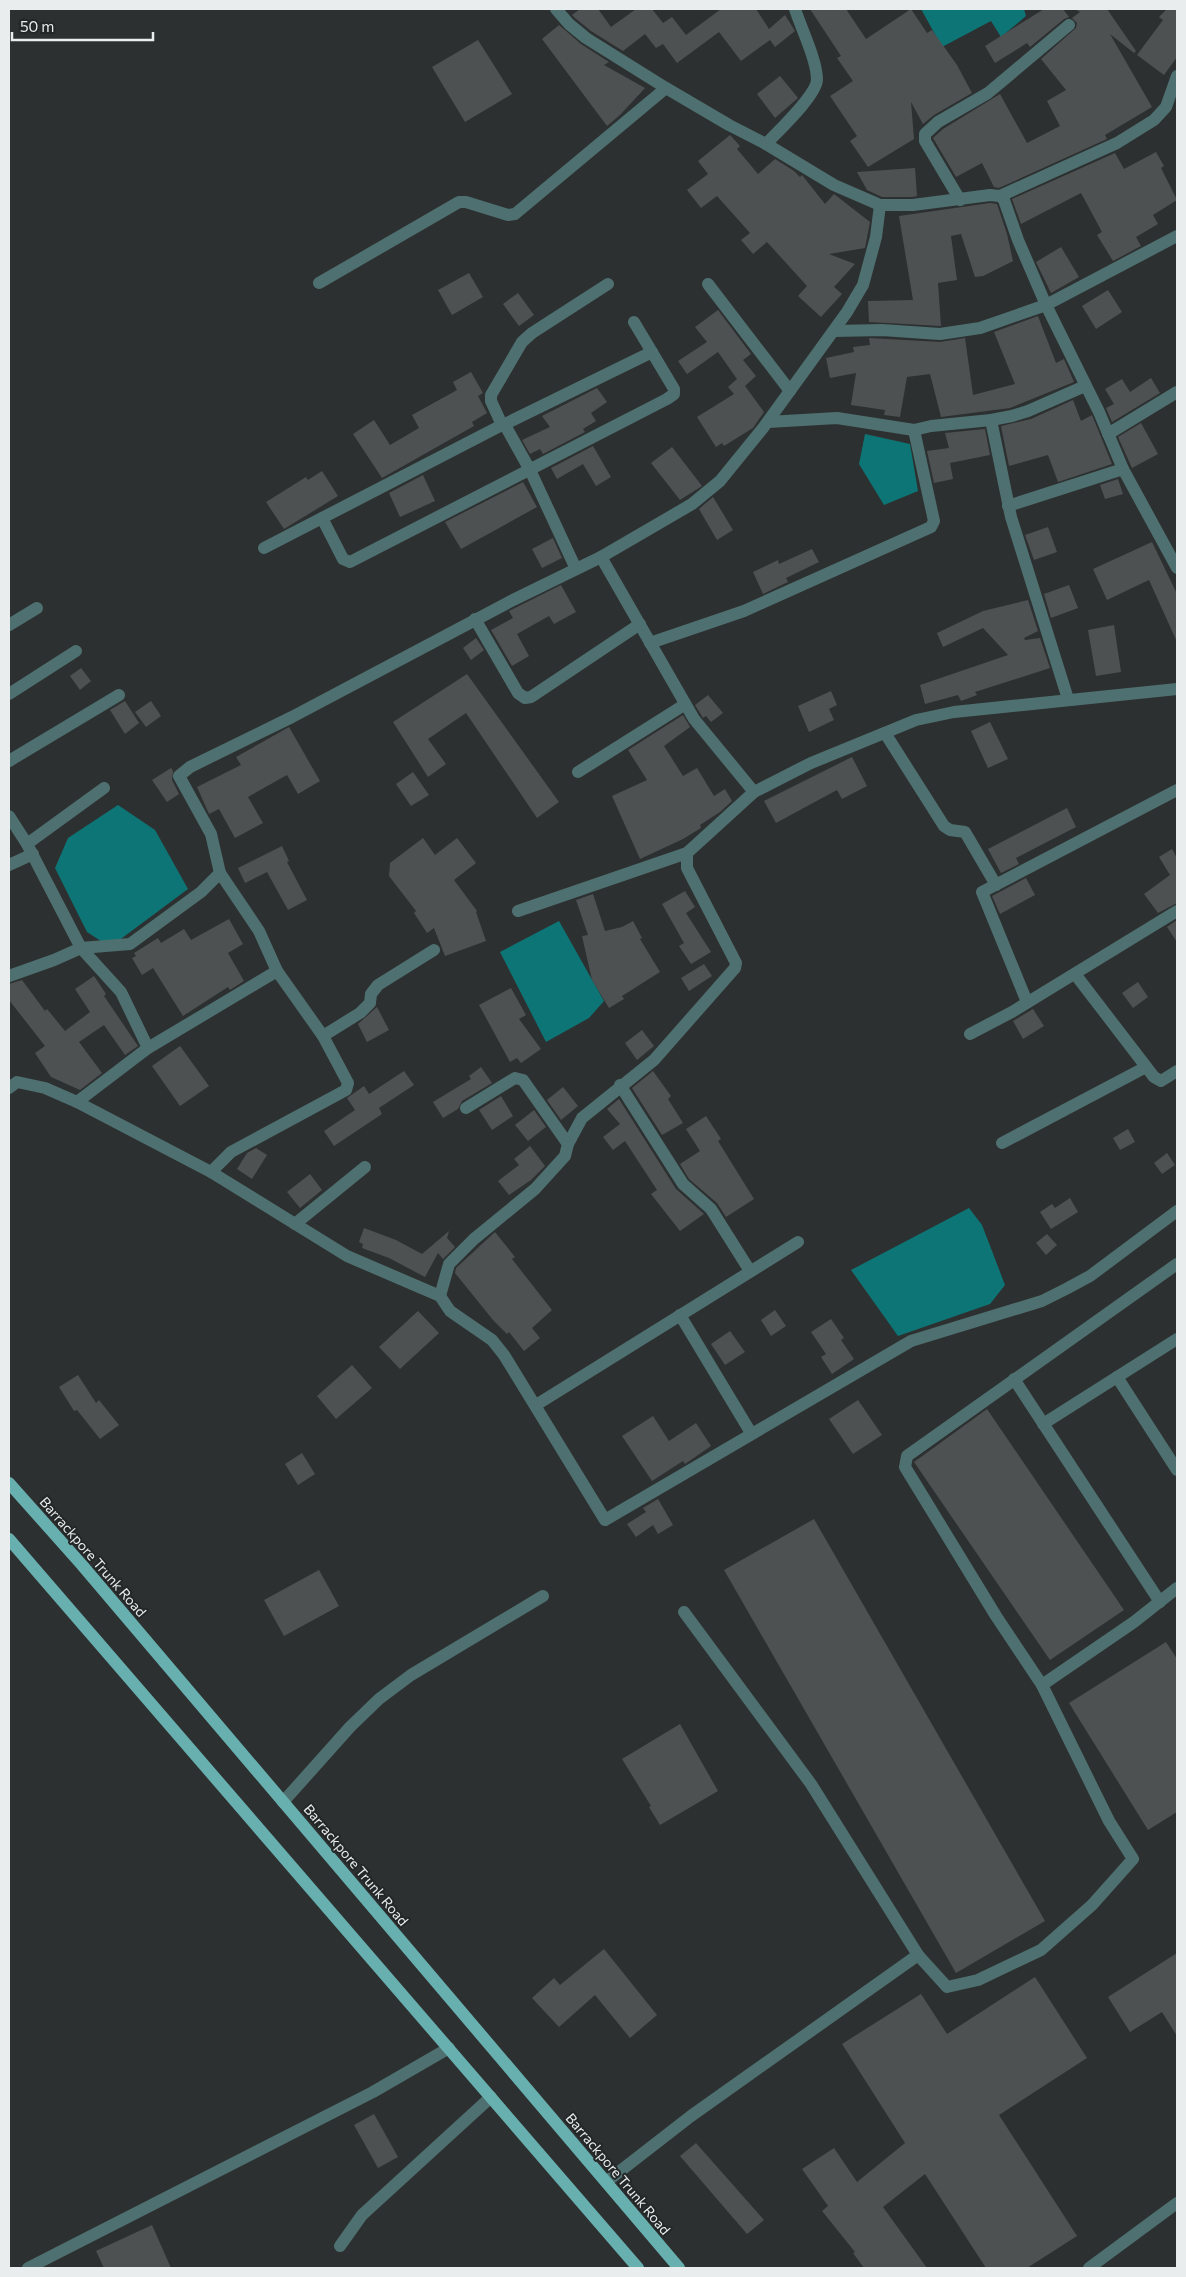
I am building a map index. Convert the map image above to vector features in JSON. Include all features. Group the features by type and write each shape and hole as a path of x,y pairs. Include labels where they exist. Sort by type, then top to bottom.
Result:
{"main road":[{"name":"Barrackpore Trunk Road","path":"9,1483 82,1565 679,2268"},
{"path":"9,1540 638,2268"}],"street":[{"path":"556,9 568,24 586,38 666,88 729,125 766,144 834,185 880,204 913,205 990,195 1000,196 1117,143 1154,120 1166,107 1177,76"},
{"path":"766,144 811,94 817,80 814,65 794,9"},
{"path":"960,200 924,141 925,134 938,122 988,93 1069,25"},
{"path":"319,283 448,206 459,202 466,202 508,215 515,214 666,88"},
{"path":"1000,196 1004,200 1018,240 1046,305 1108,434 1122,469 1177,568"},
{"path":"211,1172 231,1152 346,1090 348,1083 323,1036 276,971 259,931 220,873 211,834 179,776 190,767 292,716 475,619 601,557 692,504 720,481 768,422 834,331 863,285 876,237 880,204"},
{"path":"834,331 882,330 940,334 967,331 1046,305 1177,236"},
{"path":"576,570 530,470 491,401 491,395 522,342 532,333 608,284"},
{"path":"708,284 790,392"},
{"path":"322,518 343,559 350,562 674,394 674,389 634,322"},
{"path":"264,548 503,425 652,352"},
{"path":"768,422 837,418 914,430 931,426 990,420 1028,411 1085,386"},
{"path":"1108,434 1177,392"},
{"path":"990,420 1008,506 1068,699"},
{"path":"650,643 744,611 931,527 934,522 914,430"},
{"path":"1008,506 1122,469"},
{"path":"601,557 684,706 708,738 754,792"},
{"path":"9,625 37,608"},
{"path":"475,619 518,693 525,698 531,697 640,624"},
{"path":"9,694 76,651"},
{"path":"518,911 687,853 754,792 811,763 916,720 1068,699 1177,689"},
{"path":"9,761 118,695"},
{"path":"578,772 684,706"},
{"path":"885,733 944,826 948,830 965,832 996,885"},
{"path":"9,865 104,788"},
{"path":"1027,1002 981,894 983,890 996,885 1177,790"},
{"path":"9,816 30,849 82,948 121,992 148,1048"},
{"path":"440,1296 449,1264 474,1238 534,1189 565,1156 568,1144 582,1118 620,1085 654,1060 735,968 736,959 687,868 687,853"},
{"path":"9,976 82,948 130,944 201,892 220,873"},
{"path":"970,1034 1075,974 1177,911"},
{"path":"323,1036 370,1003 371,994 378,985 434,950"},
{"path":"77,1102 148,1048 276,971"},
{"path":"1075,974 1146,1067 1159,1081 1177,1071"},
{"path":"1002,1144 1146,1067"},
{"path":"466,1108 515,1078 523,1080 568,1144"},
{"path":"9,1088 17,1082 45,1088 77,1102 211,1172 347,1256 440,1296 450,1311 492,1340 504,1355 605,1520 911,1341 1042,1301 1066,1289 1090,1276 1177,1212"},
{"path":"620,1085 683,1184 711,1209 750,1271"},
{"path":"295,1224 364,1167"},
{"path":"536,1405 798,1242"},
{"path":"684,1612 811,1784 918,1955 947,1987 978,1980 1041,1950 1092,1905 1133,1859 1108,1821 1042,1685 991,1608 904,1463 907,1456 1177,1264"},
{"path":"680,1315 751,1434"},
{"path":"1043,1424 1177,1340"},
{"path":"1117,1377 1177,1470"},
{"path":"1014,1379 1160,1602"},
{"path":"1042,1685 1134,1622 1177,1588"},
{"path":"283,1802 350,1727 379,1699 411,1675 543,1596"},
{"path":"606,2182 691,2116 918,1955"},
{"path":"28,2268 373,2092 449,2048"},
{"path":"340,2246 362,2215 491,2097"},
{"path":"1089,2268 1177,2203"}],"water":[{"path":"921,9 1024,9 1026,16 1001,37 991,21 942,47"},
{"path":"865,434 910,444 918,491 884,505 859,464"},
{"path":"118,805 155,830 188,889 110,947 87,932 55,868 68,838"},
{"path":"559,921 604,1001 589,1018 546,1042 500,952"},
{"path":"969,1208 982,1225 1005,1285 990,1304 898,1336 851,1270"}],"building":[{"path":"580,9 598,9 611,27 636,9 652,9 663,23 672,17 686,35 721,9 756,9 769,29 785,15 795,31 775,47 770,40 741,61 719,32 677,63 663,44 656,48 645,34 623,51 591,31 572,15"},
{"path":"810,9 846,9 866,39 911,9 927,33 932,30 957,65 972,93 934,115 923,124 911,102 914,139 868,167 850,141 857,136 830,96 853,81 837,58 841,56"},
{"path":"1044,9 1063,9 1069,17 1030,47 1027,43 995,63 985,46"},
{"path":"1075,9 1107,9 1136,51 1134,53 1110,34 1152,107 1105,135 1107,139 999,188 994,187 982,163 956,177 933,138 943,129 1000,94 1027,143 1060,126 1047,101 1066,90 1041,59 1076,28 1077,23 1072,18 1080,12"},
{"path":"1167,9 1177,9 1177,57 1164,75 1137,55 1163,20 1159,17"},
{"path":"559,25 581,44 609,62 604,65 645,88 607,126 542,39"},
{"path":"478,40 512,94 465,122 432,67"},
{"path":"780,76 798,98 775,118 757,94"},
{"path":"730,135 740,146 737,149 758,174 775,159 800,177 802,175 825,204 834,194 870,222 865,248 829,254 855,264 834,287 842,294 821,317 798,296 807,286 767,242 753,254 741,240 750,233 717,196 701,208 687,190 708,174 698,161"},
{"path":"1156,152 1164,166 1161,168 1177,200 1153,215 1158,224 1136,237 1141,246 1113,261 1097,235 1102,232 1081,193 1021,224 1012,199 1115,153 1124,169"},
{"path":"915,168 917,196 912,197 882,197 867,190 857,172"},
{"path":"990,203 997,204 1007,234 1013,261 983,276 975,277 961,234 951,236 957,280 938,283 941,326 869,322 868,301 913,300 899,216"},
{"path":"1061,247 1079,277 1051,293 1036,262"},
{"path":"469,273 483,297 452,315 438,290"},
{"path":"1108,290 1122,312 1096,329 1082,306"},
{"path":"518,293 534,315 519,326 503,304"},
{"path":"718,310 751,354 743,360 756,376 745,386 764,412 753,428 724,446 722,443 716,447 697,417 734,394 728,387 737,379 718,352 687,374 678,361 707,342 695,327"},
{"path":"1038,316 1056,363 1064,359 1074,382 1010,408 941,417 930,374 907,377 900,417 884,415 885,410 851,405 856,373 830,378 826,358 854,352 853,347 870,345 869,338 940,342 965,338 973,395 1015,384 994,332"},
{"path":"471,372 483,393 478,396 487,413 472,422 474,426 382,478 353,434 374,420 390,445 419,428 412,415 457,390 453,382"},
{"path":"1151,378 1160,393 1112,422 1106,408 1114,404 1105,389 1122,379 1130,392"},
{"path":"597,388 607,402 591,413 596,421 583,429 585,432 543,454 540,449 530,454 522,440 550,427 542,416"},
{"path":"1073,400 1081,421 1092,415 1112,464 1058,482 1048,455 1009,466 1001,426 1031,419"},
{"path":"1141,423 1158,454 1132,468 1118,437"},
{"path":"985,429 990,455 950,463 953,479 934,483 927,451 949,448 945,433"},
{"path":"593,446 611,477 596,486 583,464 557,479 551,468"},
{"path":"672,447 702,486 680,500 651,463"},
{"path":"322,471 338,496 284,529 266,502 306,477 308,480"},
{"path":"423,475 435,501 400,517 389,493"},
{"path":"1118,479 1123,494 1105,499 1100,485"},
{"path":"523,482 537,507 461,549 445,522"},
{"path":"713,497 733,530 717,540 699,509"},
{"path":"1048,527 1057,552 1034,560 1025,535"},
{"path":"553,538 562,558 542,568 532,549"},
{"path":"1152,542 1177,594 1177,642 1149,580 1107,600 1093,569"},
{"path":"812,549 819,562 786,578 788,582 763,594 753,572 778,560 779,564"},
{"path":"561,585 576,612 554,624 549,616 517,634 529,656 512,666 491,630 513,618 509,611"},
{"path":"1069,585 1078,608 1051,618 1044,594"},
{"path":"1028,600 1038,631 1024,638 1025,640 1040,638 1050,668 975,692 977,695 961,701 958,695 925,704 920,685 1008,655 983,628 943,647 937,633 983,611"},
{"path":"1114,625 1121,672 1096,676 1088,630"},
{"path":"476,638 484,650 471,660 463,648"},
{"path":"81,668 91,681 80,690 70,676"},
{"path":"467,674 559,802 537,818 466,713 428,739 446,764 428,777 393,722"},
{"path":"831,691 837,705 829,709 834,720 809,732 798,706"},
{"path":"708,695 723,713 711,722 706,716 703,718 695,705"},
{"path":"125,701 139,723 125,734 110,710"},
{"path":"151,701 161,716 146,727 135,712"},
{"path":"683,715 690,727 664,746 683,776 697,768 714,796 725,789 732,801 720,812 700,825 701,828 683,839 640,859 612,796 647,780 628,750"},
{"path":"990,722 1008,759 988,768 971,731"},
{"path":"289,727 320,781 298,794 287,775 248,797 263,823 235,838 219,809 209,814 197,787 241,765 236,757"},
{"path":"852,757 867,786 842,799 837,790 776,823 764,801"},
{"path":"171,768 173,771 172,780 179,794 167,802 152,780"},
{"path":"413,772 429,795 411,806 396,784"},
{"path":"1067,808 1076,827 1016,858 1019,864 1001,873 988,849"},
{"path":"423,838 435,855 457,838 476,863 454,880 477,911 486,941 445,956 434,928 427,933 414,913 416,911 389,876 390,863"},
{"path":"282,846 289,861 287,862 307,900 288,910 267,872 245,883 238,868"},
{"path":"1172,849 1177,858 1177,903 1158,913 1144,894 1170,875 1159,857"},
{"path":"1026,878 1035,895 1000,914 992,896"},
{"path":"685,891 695,907 686,913 711,952 691,964 679,946 684,943 662,904"},
{"path":"593,894 605,931 622,927 633,921 642,938 640,939 660,972 622,996 624,999 609,1008 592,980 582,936 588,935 576,900"},
{"path":"229,919 243,944 228,953 244,981 230,990 228,987 183,1016 153,968 142,975 132,958 136,956 134,953 158,938 161,943 184,929 191,940"},
{"path":"1177,920 1177,942 1167,927"},
{"path":"704,964 712,976 689,991 681,978"},
{"path":"94,976 106,994 104,996 138,1046 125,1055 104,1025 79,1042 102,1073 80,1090 51,1077 35,1053 45,1046 9,1000 9,984 22,980 45,1011 47,1009 65,1031 90,1012 75,989"},
{"path":"1138,982 1148,997 1133,1008 1122,993"},
{"path":"511,988 526,1015 519,1019 541,1049 521,1063 517,1058 510,1062 479,1005"},
{"path":"377,1007 389,1030 367,1042 358,1024"},
{"path":"1033,1009 1044,1026 1023,1039 1013,1021"},
{"path":"642,1030 654,1046 637,1060 625,1043"},
{"path":"180,1046 209,1086 180,1106 152,1066"},
{"path":"481,1067 492,1083 462,1101 458,1109 443,1118 433,1102 471,1079 469,1076"},
{"path":"404,1071 414,1085 379,1108 382,1114 334,1146 324,1131 355,1110 347,1098 364,1086 369,1094"},
{"path":"653,1071 671,1096 668,1099 683,1123 662,1135 632,1088"},
{"path":"563,1087 578,1106 561,1120 547,1100"},
{"path":"501,1096 513,1116 492,1130 479,1110"},
{"path":"619,1099 676,1189 704,1214 680,1231 651,1194 657,1190 625,1141 613,1150 603,1137 620,1124 607,1109"},
{"path":"534,1110 546,1127 528,1141 515,1125"},
{"path":"706,1116 721,1139 718,1141 754,1199 726,1217 717,1203 689,1179 680,1164 700,1151 686,1129"},
{"path":"1128,1129 1135,1142 1120,1150 1113,1138"},
{"path":"530,1146 545,1166 531,1180 509,1195 498,1181 519,1165 514,1159"},
{"path":"256,1148 267,1155 252,1179 237,1169 247,1153"},
{"path":"1167,1153 1175,1165 1162,1174 1154,1163"},
{"path":"310,1174 322,1190 300,1208 287,1192"},
{"path":"1070,1198 1078,1212 1051,1229 1040,1212 1052,1204 1055,1208"},
{"path":"364,1228 396,1240 422,1254 449,1231 447,1238 455,1247 443,1259 438,1253 425,1277 389,1258 362,1248 363,1244 359,1242"},
{"path":"495,1232 515,1257 512,1259 552,1310 532,1328 540,1338 524,1351 509,1332 507,1334 493,1320 455,1273 456,1268"},
{"path":"1047,1234 1057,1245 1046,1255 1036,1243"},
{"path":"775,1310 786,1326 771,1336 761,1320"},
{"path":"418,1311 439,1333 400,1369 379,1347"},
{"path":"831,1319 844,1338 841,1340 854,1359 832,1374 821,1357 826,1354 811,1332"},
{"path":"730,1331 745,1352 725,1365 711,1344"},
{"path":"352,1365 372,1388 336,1419 317,1396"},
{"path":"78,1375 96,1403 99,1400 119,1425 100,1439 77,1410 74,1411 59,1387"},
{"path":"858,1400 882,1435 853,1454 829,1419"},
{"path":"987,1409 1124,1610 1050,1660 914,1462"},
{"path":"653,1416 669,1441 696,1423 711,1446 685,1464 683,1461 652,1481 622,1436"},
{"path":"302,1453 315,1474 298,1485 285,1464"},
{"path":"658,1499 673,1525 658,1534 653,1525 636,1537 627,1524 646,1512 643,1508"},
{"path":"814,1519 1045,1921 956,1973 724,1570"},
{"path":"319,1570 339,1606 284,1636 264,1600"},
{"path":"1166,1642 1177,1659 1177,1812 1148,1830 1069,1703"},
{"path":"680,1724 718,1791 660,1825 649,1807 651,1806 622,1759"},
{"path":"604,1949 657,2015 630,2038 595,1995 559,2027 532,1998 554,1978 560,1985"},
{"path":"1177,1953 1177,2036 1162,2012 1130,2032 1108,1997"},
{"path":"1035,1977 1087,2058 999,2115 1077,2236 1027,2268 986,2268 925,2174 883,2207 927,2268 864,2268 853,2253 855,2252 822,2211 828,2206 802,2169 834,2148 857,2182 905,2143 842,2044 921,1994 947,2034"},
{"path":"374,2114 398,2157 378,2168 354,2125"},
{"path":"696,2143 764,2220 747,2234 680,2156"},
{"path":"152,2225 171,2268 104,2268 96,2251"}]}
